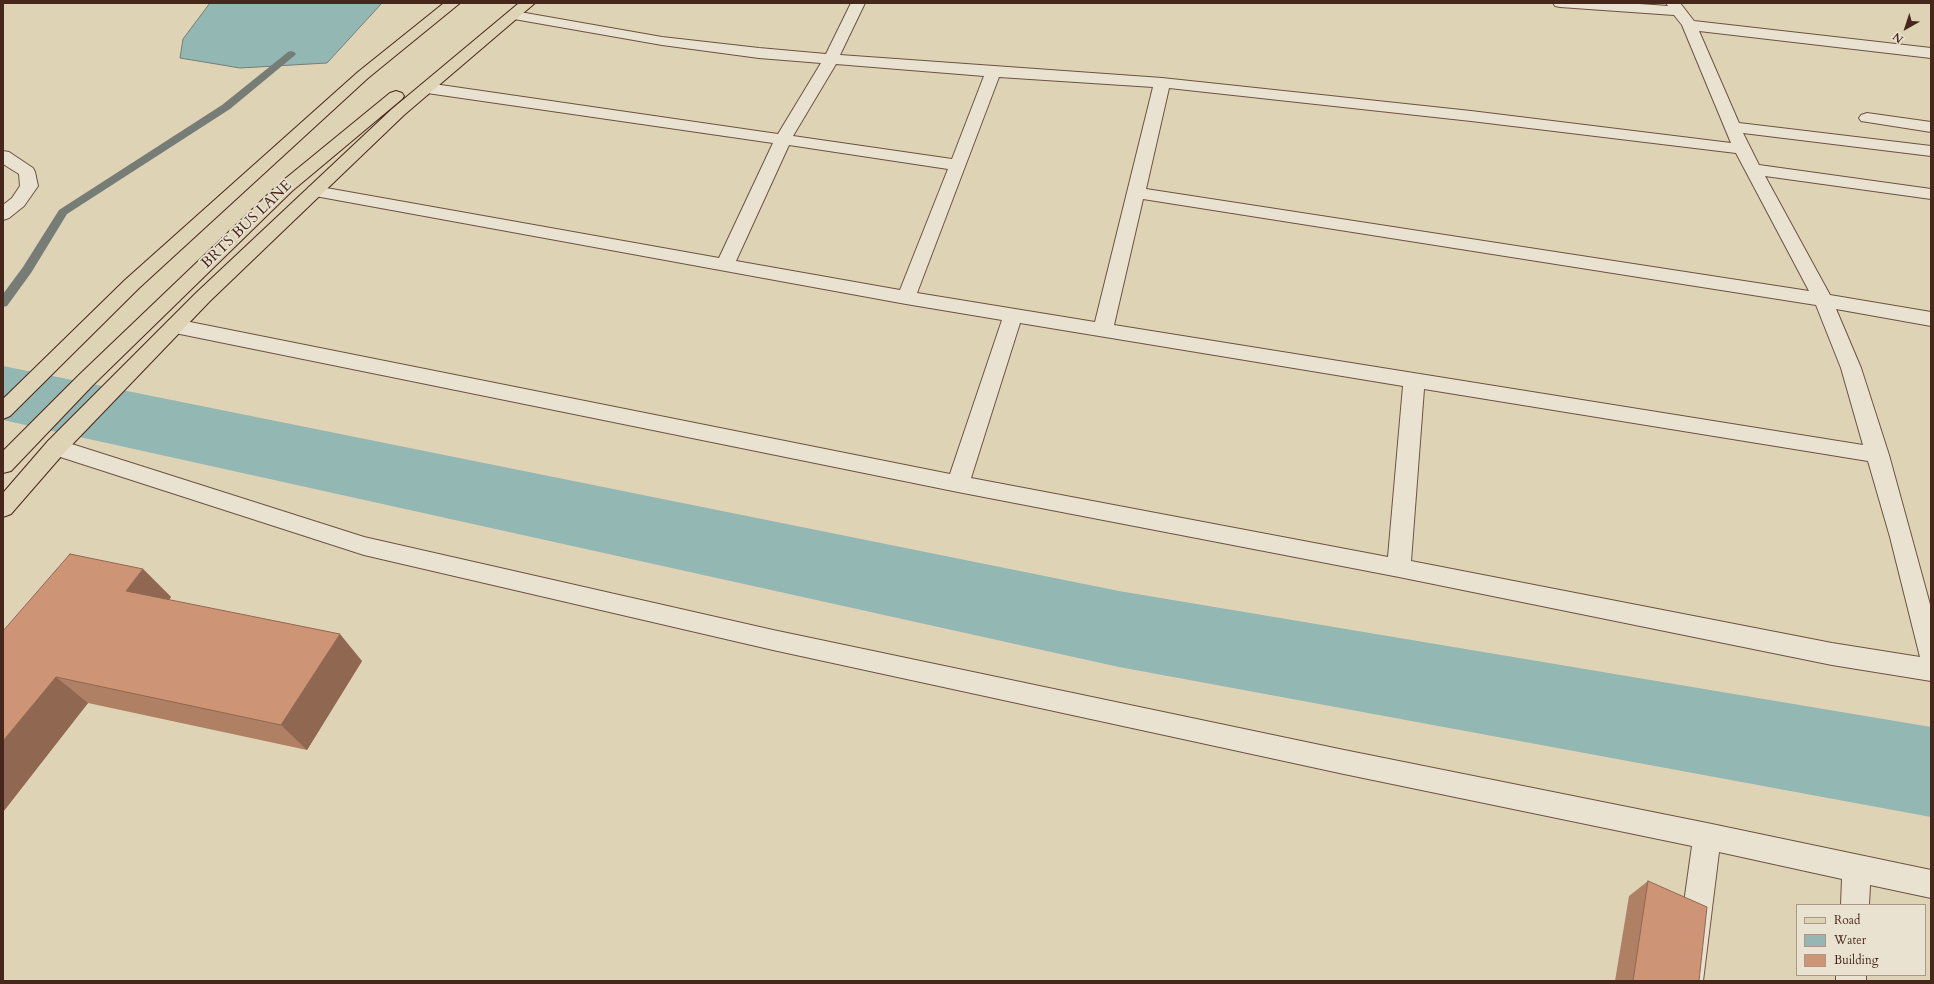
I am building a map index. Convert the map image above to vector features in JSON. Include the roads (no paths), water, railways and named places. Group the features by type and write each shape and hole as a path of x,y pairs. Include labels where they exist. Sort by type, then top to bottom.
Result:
{"main road":[{"path":"3,411 132,284 363,75 453,3"},
{"path":"3,508 56,447 175,326 315,191 398,112 427,88 511,9 528,3"},
{"name":"BRTS BUS LANE","path":"3,465 24,441 86,380 286,187 511,9"}],"street":[{"path":"725,265 783,140 831,59 858,3"},
{"path":"1560,3 1681,13 1931,53"},
{"path":"511,9 676,43 831,59 993,72 1162,83 1463,115 1742,149"},
{"path":"1681,13 1742,149 1823,300 1851,368 1878,455 1931,655"},
{"path":"906,298 993,72"},
{"path":"1102,330 1162,83"},
{"path":"427,88 958,165"},
{"path":"1867,118 1931,127"},
{"path":"1733,127 1931,151"},
{"path":"3,156 27,172 29,186 18,202 3,214"},
{"path":"1753,169 1931,194"},
{"path":"315,191 906,298 1878,455"},
{"path":"1136,193 1823,300 1931,319"},
{"path":"958,484 1013,315"},
{"path":"175,326 958,484 1399,568 1832,654 1931,670"},
{"path":"1399,568 1414,381"},
{"path":"56,447 364,546 773,640 1336,760 1707,836 1931,884"},
{"path":"1688,981 1707,836"},
{"path":"1855,904 1856,868"}],"water":[{"path":"210,3 382,3 327,63 240,68 180,58 183,39"}],"waterway":[{"path":"3,303 27,270 63,212 226,107 291,54"},
{"path":"3,393 1119,629 1931,772"}]}
